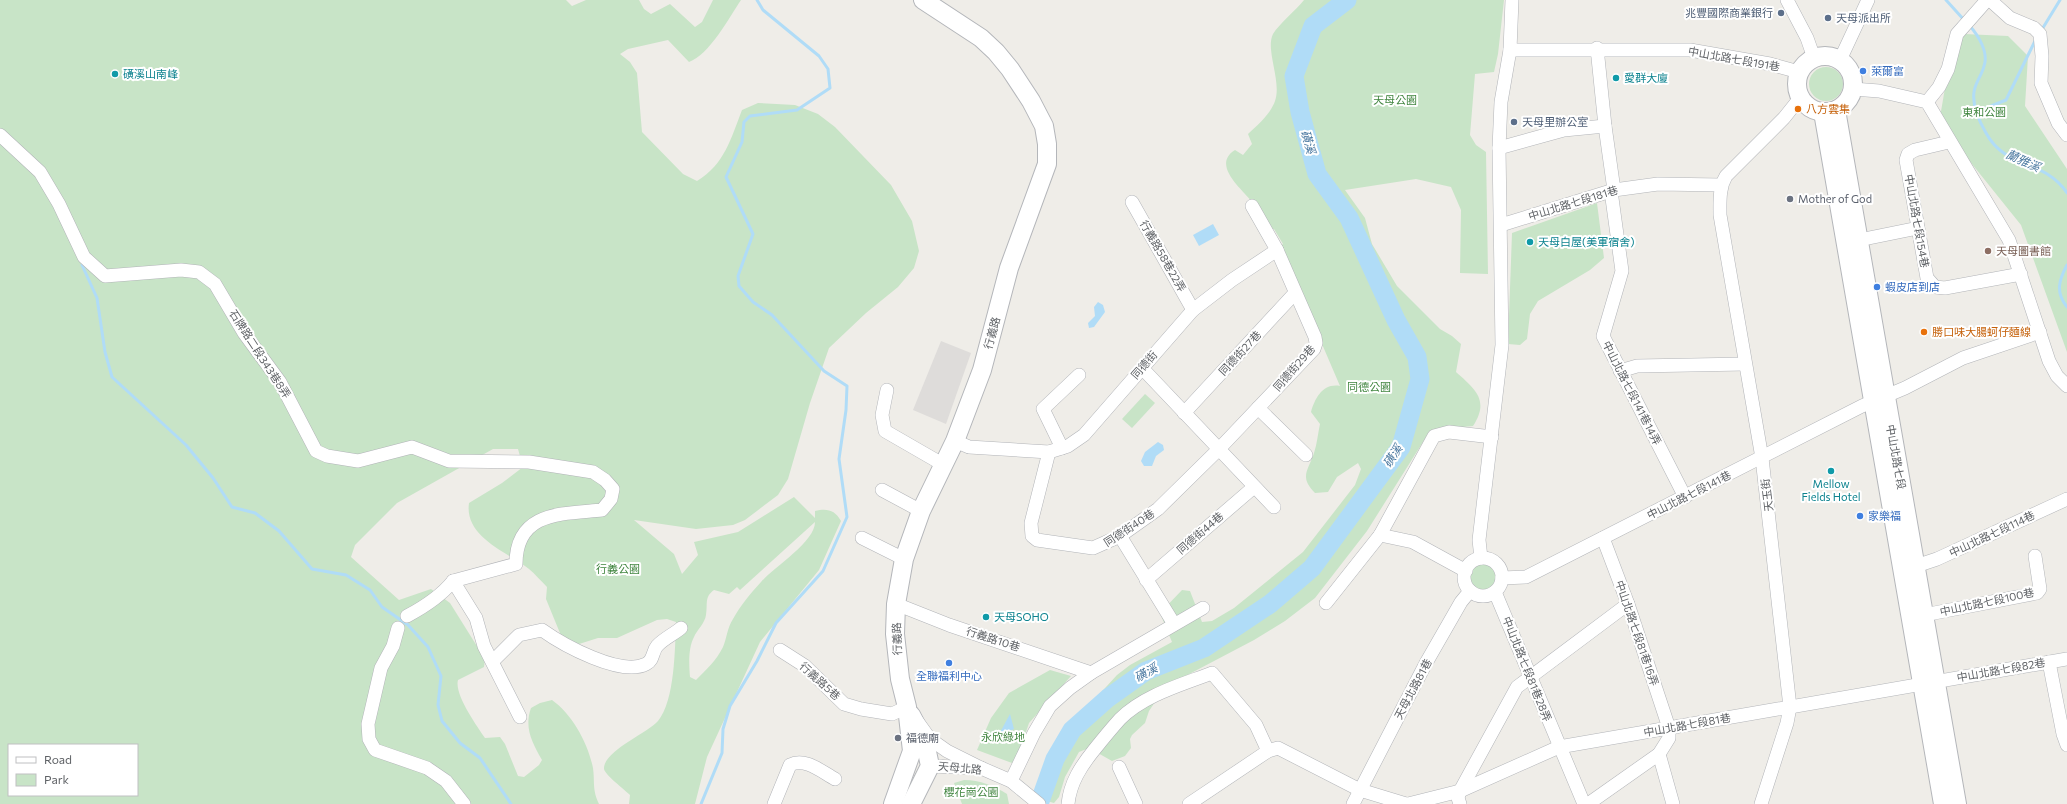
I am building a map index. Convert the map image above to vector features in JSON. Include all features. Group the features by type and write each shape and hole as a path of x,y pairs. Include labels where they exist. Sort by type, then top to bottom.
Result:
{"main road":[{"name":"行義路","path":"907,707 900,679 895,634 896,604 904,559 921,511 955,442 982,370 1010,268 1047,164 1047,144 1044,126 1031,101 996,52 959,22 923,0"},
{"path":"1827,55 1840,60 1845,64 1852,76 1853,89 1847,102 1829,111 1810,108 1800,98 1796,85 1799,72 1808,61 1814,58 1827,55"},
{"name":"中山北路七段","path":"1829,111 1859,240 1878,398 1916,566 1924,615 1929,683 1943,804"},
{"name":"中山北路七段","path":"1829,111 1929,683 1957,804"},
{"path":"907,707 926,742 930,766 911,804"},
{"path":"893,804 912,751 907,707"}],"street":[{"path":"1482,558 1479,540 1502,345 1501,225 1498,148 1501,102 1510,50 1512,0"},
{"path":"1787,0 1807,38 1814,58"},
{"path":"1840,60 1868,0"},
{"path":"1927,102 1939,87 1948,69 1957,34 1988,0 2010,18 2034,28 2040,34 2042,56 2041,83 2058,123 2067,135"},
{"path":"1597,48 1613,190"},
{"name":"中山北路七段191巷","path":"1510,50 1597,48 1690,50 1770,64 1799,72"},
{"path":"1853,89 1879,91 1927,102 1949,142 2009,240 2049,361 2057,376 2067,386"},
{"path":"1721,185 1726,176 1784,118 1800,98"},
{"path":"1498,148 1564,130 1605,126"},
{"name":"石牌路二段343巷8弄","path":"0,135 40,172 59,204 84,257 105,276 181,270 199,272 215,284 244,333 280,382 316,451 327,456 358,461 412,447 449,461 529,462 593,472 605,480 613,489 612,499 602,510 558,515 532,523 521,536 516,564 453,581 423,608 407,616"},
{"name":"中山北路七段154巷","path":"1949,142 1915,150 1908,154 1906,160 1927,278 1934,287 1945,288 2021,274"},
{"name":"中山北路七段181巷","path":"1501,225 1613,190 1658,184 1721,185"},
{"name":"天玉街","path":"1721,185 1720,215 1762,458 1790,707 1787,723 1761,804"},
{"name":"中山北路七段141巷14弄","path":"1613,190 1622,271 1603,336 1685,497"},
{"name":"行義路58巷22弄","path":"1132,202 1194,310"},
{"path":"1252,206 1277,250"},
{"path":"1859,240 1918,228"},
{"name":"同德街","path":"955,442 969,447 1049,452 1062,448 1084,435 1194,310 1232,280 1277,250"},
{"name":"同德街29巷","path":"1219,449 1314,349 1316,343 1315,336 1277,250"},
{"name":"同德街27巷","path":"1184,413 1295,292"},
{"name":"中山北路七段141巷","path":"1502,578 1526,577 1878,398 1905,388 1963,358 2040,332"},
{"path":"1620,371 1636,366 1745,364"},
{"path":"1142,368 1274,507"},
{"path":"1062,448 1043,409 1079,375"},
{"path":"887,390 882,415 885,431 944,465"},
{"path":"1258,408 1306,455"},
{"path":"1326,603 1380,535 1434,436 1449,432 1492,437"},
{"name":"同德街40巷","path":"1049,452 1031,523 1032,536 1037,540 1093,548 1120,536 1158,509 1219,449"},
{"name":"同德街44巷","path":"1146,580 1254,486"},
{"path":"882,490 921,511"},
{"name":"中山北路七段114巷","path":"1916,566 1937,559 2067,499"},
{"path":"1380,535 1413,542 1466,571"},
{"path":"1120,536 1174,624"},
{"path":"862,538 904,559"},
{"name":"中山北路七段81巷16弄","path":"1603,538 1628,604 1669,728"},
{"name":"中山北路七段100巷","path":"1924,615 2037,593 2040,589 2035,556"},
{"path":"1482,558 1492,560 1496,563 1500,568 1502,578 1499,588 1495,592 1490,595 1480,596 1470,591 1465,582 1466,571 1472,562 1482,558"},
{"path":"453,581 476,618 480,638 493,661 520,717"},
{"name":"天母北路81巷","path":"1353,804 1426,663 1461,602 1470,591"},
{"name":"中山北路七段81巷28弄","path":"1495,592 1584,804"},
{"name":"行義路10巷","path":"896,604 949,625 1090,673"},
{"path":"1460,798 1517,687 1628,604"},
{"path":"1011,781 1034,732 1050,706 1090,673 1202,608"},
{"path":"398,628 393,646 381,668 368,724 369,739 375,750 427,768 446,781 464,804"},
{"path":"493,661 519,635 542,630 586,656 632,668 647,664 654,657 656,647 682,628"},
{"name":"行義路5巷","path":"780,650 805,666 844,704 861,709 892,714 907,707"},
{"name":"中山北路七段82巷","path":"1929,683 2067,658"},
{"path":"2049,662 2062,734 2067,745"},
{"path":"1068,804 1074,778 1085,761 1120,719 1134,708 1161,692 1212,673 1256,725 1268,751 1189,804"},
{"name":"中山北路七段81巷","path":"1268,751 1278,748 1360,790 1407,804 1460,798 1560,747 1929,683"},
{"path":"907,707 930,739 947,751 981,768"},
{"path":"1588,804 1660,754 1669,738 1669,728"},
{"path":"1660,754 1673,804"},
{"path":"774,804 790,765 796,762 803,762 835,779"},
{"name":"天母北路","path":"930,766 981,768 1011,781 1039,804"},
{"path":"1120,767 1136,804"}],"shaded area":[{"path":"941,341 971,353 946,424 913,410"}],"green space":[{"name":"行義公園","path":"0,0 566,0 572,6 586,0 639,0 644,9 651,14 670,4 695,27 702,22 713,0 741,0 725,26 711,44 704,52 689,62 668,40 628,49 620,54 630,62 637,73 642,132 683,174 697,181 707,174 721,158 726,150 742,110 758,103 795,105 818,114 835,127 891,185 912,221 919,251 914,268 898,287 866,313 829,348 810,403 788,479 778,495 745,520 733,525 696,529 634,520 674,554 682,574 698,555 694,542 738,532 794,497 815,518 815,511 827,510 836,514 841,521 819,570 760,642 707,757 695,804 629,804 630,795 605,772 604,769 606,762 618,749 653,726 664,712 668,701 673,673 676,622 667,619 657,620 617,638 598,638 579,644 562,638 546,599 547,587 529,569 489,542 473,525 469,515 469,503 502,483 523,467 518,449 493,449 397,503 355,545 351,557 399,600 431,589 450,603 485,659 484,667 458,680 459,693 467,710 485,738 500,737 505,744 518,776 524,777 539,765 542,760 530,735 528,722 531,708 540,703 552,700 566,713 583,739 591,758 595,790 599,804 0,804","holes":["815,522 813,530 801,546 767,576 742,604 731,622 723,647 714,661 696,680 690,677 689,662 692,641 695,634 703,624 707,611 707,601 709,595 714,590 729,594 737,587 740,590"]},
{"path":"1304,0 1504,0 1498,54 1494,72 1475,74 1470,135 1476,145 1486,152 1488,274 1460,273 1461,210 1451,187 1416,179 1345,190 1365,218 1372,244 1397,286 1440,329 1452,336 1461,344 1456,372 1469,384 1478,396 1480,409 1478,417 1473,426 1453,428 1428,434 1367,531 1315,598 1285,621 1254,640 1176,681 1155,702 1149,711 1145,723 1132,735 1130,739 1131,748 1125,756 1112,761 1089,748 1079,752 1065,777 1059,797 1054,803 1047,801 1035,790 1055,749 1072,724 1117,675 1130,665 1172,642 1160,613 1182,590 1190,591 1202,622 1212,621 1234,608 1303,552 1355,485 1361,469 1358,463 1337,477 1328,492 1315,493 1307,483 1307,469 1315,450 1320,424 1311,412 1317,397 1324,389 1340,386 1280,246 1283,244 1274,229 1268,229 1252,202 1231,177 1227,170 1226,163 1228,156 1235,150 1243,155 1252,144 1248,134 1264,119 1275,101 1277,84 1271,48 1273,34"},
{"name":"東和公園","path":"1964,34 2008,36 2028,56 2025,106 2067,169 2067,352 2021,225 1939,123 1945,88"},
{"path":"1823,67 1829,67 1838,72 1842,78 1842,90 1838,96 1829,101 1823,101 1814,96 1809,87 1809,81 1814,72"},
{"path":"1597,203 1604,258 1590,270 1538,301 1530,314 1527,339 1520,345 1508,344 1512,233"},
{"path":"1145,394 1155,403 1132,428 1122,419"},
{"path":"1483,563 1493,567 1497,577 1493,587 1483,591 1473,587 1469,577 1473,567"},
{"name":"永欣綠地","path":"1050,670 1071,676 1029,723 1021,747 1012,763 977,750 991,718 1009,693"},
{"name":"櫻花崗公園","path":"964,780 981,782 1002,791 1007,794 1009,804 962,804 954,783"}],"water":[{"path":"1213,224 1219,235 1199,246 1193,235"},
{"path":"1098,302 1103,305 1105,312 1094,327 1089,328 1088,323 1095,316 1094,307"},
{"path":"1158,442 1163,445 1164,450 1156,456 1152,466 1144,466 1141,461 1145,452"},
{"path":"1010,714 1014,729 998,736"}],"waterway":[{"path":"701,804 722,753 723,729 730,706 757,661 776,623 823,571 847,517 839,459 846,410 847,386 824,371 772,315 753,302 739,286 738,276 753,234 726,177 742,142 744,122 750,116 797,110 830,88 828,69 819,56 763,10 757,0"},
{"name":"磺溪","path":"1039,804 1055,759 1072,730 1108,698 1146,671 1204,648 1270,604 1312,568 1401,447 1420,379 1417,357 1396,320 1349,218 1317,174 1300,112 1294,76 1313,26 1347,0"},
{"name":"蘭雅溪","path":"1946,0 1965,21"},
{"path":"2041,31 2060,0"},
{"name":"蘭雅溪","path":"1969,25 1982,44 1985,55 1982,73 1974,92 1974,103 1981,124 1986,133 1994,145 2004,153 2048,174 2058,182 2067,193"},
{"path":"1976,112 2006,100 2035,41"},
{"path":"82,265 97,298 105,352 112,377 186,445 213,478 232,507 255,513 279,531 312,569 346,575 370,590 382,607 408,625 428,647 441,676 438,705 442,721 460,743 480,758 511,804"},
{"name":"蘭雅溪","path":"2067,265 2060,281 2061,296 2067,307"}],"place":[{"name":"兆豐國際商業銀行","path":"1781,13"},
{"name":"天母派出所","path":"1828,18"},
{"name":"萊爾富","path":"1863,71"},
{"name":"磺溪山南峰","path":"115,74"},
{"name":"愛群大廈","path":"1616,78"},
{"name":"八方雲集","path":"1798,109"},
{"name":"天母里辦公室","path":"1514,122"},
{"name":"Mother of God","path":"1790,199"},
{"name":"天母白屋(美軍宿舍)","path":"1530,242"},
{"name":"天母圖書館","path":"1988,251"},
{"name":"蝦皮店到店","path":"1877,287"},
{"name":"勝口味大腸蚵仔麵線","path":"1924,332"},
{"name":"Mellow Fields Hotel","path":"1831,471"},
{"name":"家樂福","path":"1860,516"},
{"name":"天母SOHO","path":"986,617"},
{"name":"全聯福利中心","path":"949,663"},
{"name":"福德廟","path":"898,738"}],"park label":[{"name":"天母公園","path":"1395,100"},
{"name":"同德公園","path":"1369,387"}]}
